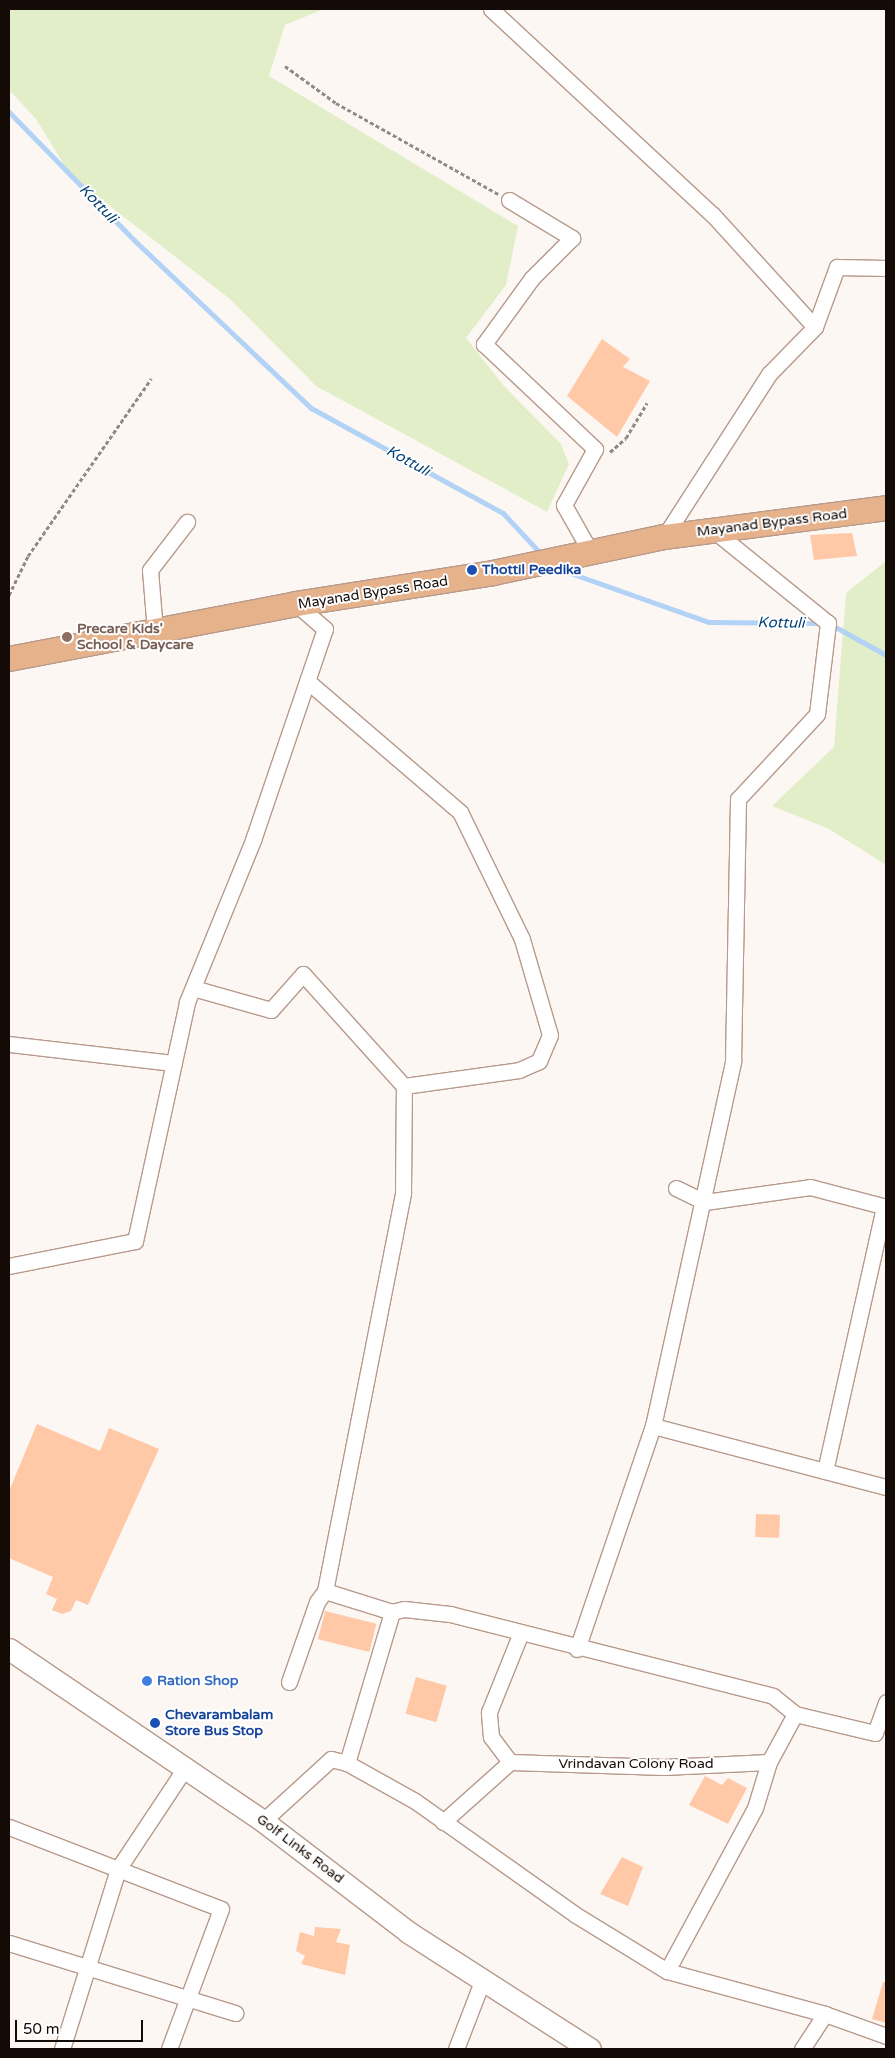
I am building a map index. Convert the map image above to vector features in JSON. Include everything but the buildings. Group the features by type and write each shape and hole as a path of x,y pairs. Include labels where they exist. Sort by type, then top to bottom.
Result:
{"main road":[{"name":"Mayanad Bypass Road","path":"9,659 296,604 493,573 664,537 886,508"},
{"name":"Golf Links Road","path":"9,1649 263,1821 408,1932 590,2049"}],"street":[{"path":"491,9 714,215 815,327"},
{"path":"509,200 572,238 532,278 488,338 594,450 564,505 587,552"},
{"path":"664,537 769,374 815,327 837,267 886,268"},
{"path":"155,631 150,570 187,522"},
{"path":"577,1649 653,1426 705,1202 733,1062 738,799 817,714 828,623 713,530"},
{"path":"9,1266 135,1241 174,1063 193,988 253,840 325,629 296,604"},
{"path":"307,681 460,812 522,939 550,1035 539,1061 519,1070 404,1086"},
{"path":"193,988 271,1010 303,974 404,1086 403,1194 325,1591 317,1602 289,1682"},
{"path":"9,1044 174,1063"},
{"path":"676,1188 705,1202 810,1187 885,1207 825,1471"},
{"path":"653,1426 886,1487"},
{"path":"325,1591 392,1612 404,1609 450,1614 520,1635 773,1696 795,1714 881,1734 886,1702"},
{"path":"347,1763 392,1612"},
{"path":"443,1822 510,1762 490,1737 488,1712 520,1635"},
{"path":"667,1971 755,1808 769,1762 795,1714"},
{"path":"263,1821 331,1759 347,1763 443,1822 576,1915 667,1971 825,2014 886,2036"},
{"name":"Vrindavan Colony Road","path":"510,1762 664,1767 769,1762"},
{"path":"62,2049 118,1869 185,1768"},
{"path":"9,1827 221,1909 169,2049"},
{"path":"9,1943 187,2000 235,2013"},
{"path":"456,2049 483,1979"},
{"path":"802,2049 825,2014"}],"path":[{"path":"285,66 336,103 509,200"},
{"path":"9,595 28,556 151,378"},
{"path":"594,450 612,452 647,403"}],"green space":[{"path":"9,9 324,9 285,25 269,76 518,226 506,285 466,338 504,386 561,444 569,464 547,512 316,386 230,299 71,176 36,119 9,90"},
{"path":"886,561 886,865 829,829 772,806 834,747 846,593"}],"waterway":[{"name":"Kottuli","path":"9,112 135,241 311,408 503,513 543,556"},
{"name":"Kottuli","path":"559,569 709,622 821,623"},
{"name":"Kottuli","path":"830,624 886,655"}],"place":[{"name":"Thottil Peedika","path":"472,570"},
{"name":"Precare Kids' School & Daycare","path":"67,637"},
{"name":"Ration Shop","path":"147,1681"},
{"name":"Chevarambalam Store Bus Stop","path":"155,1723"}]}
